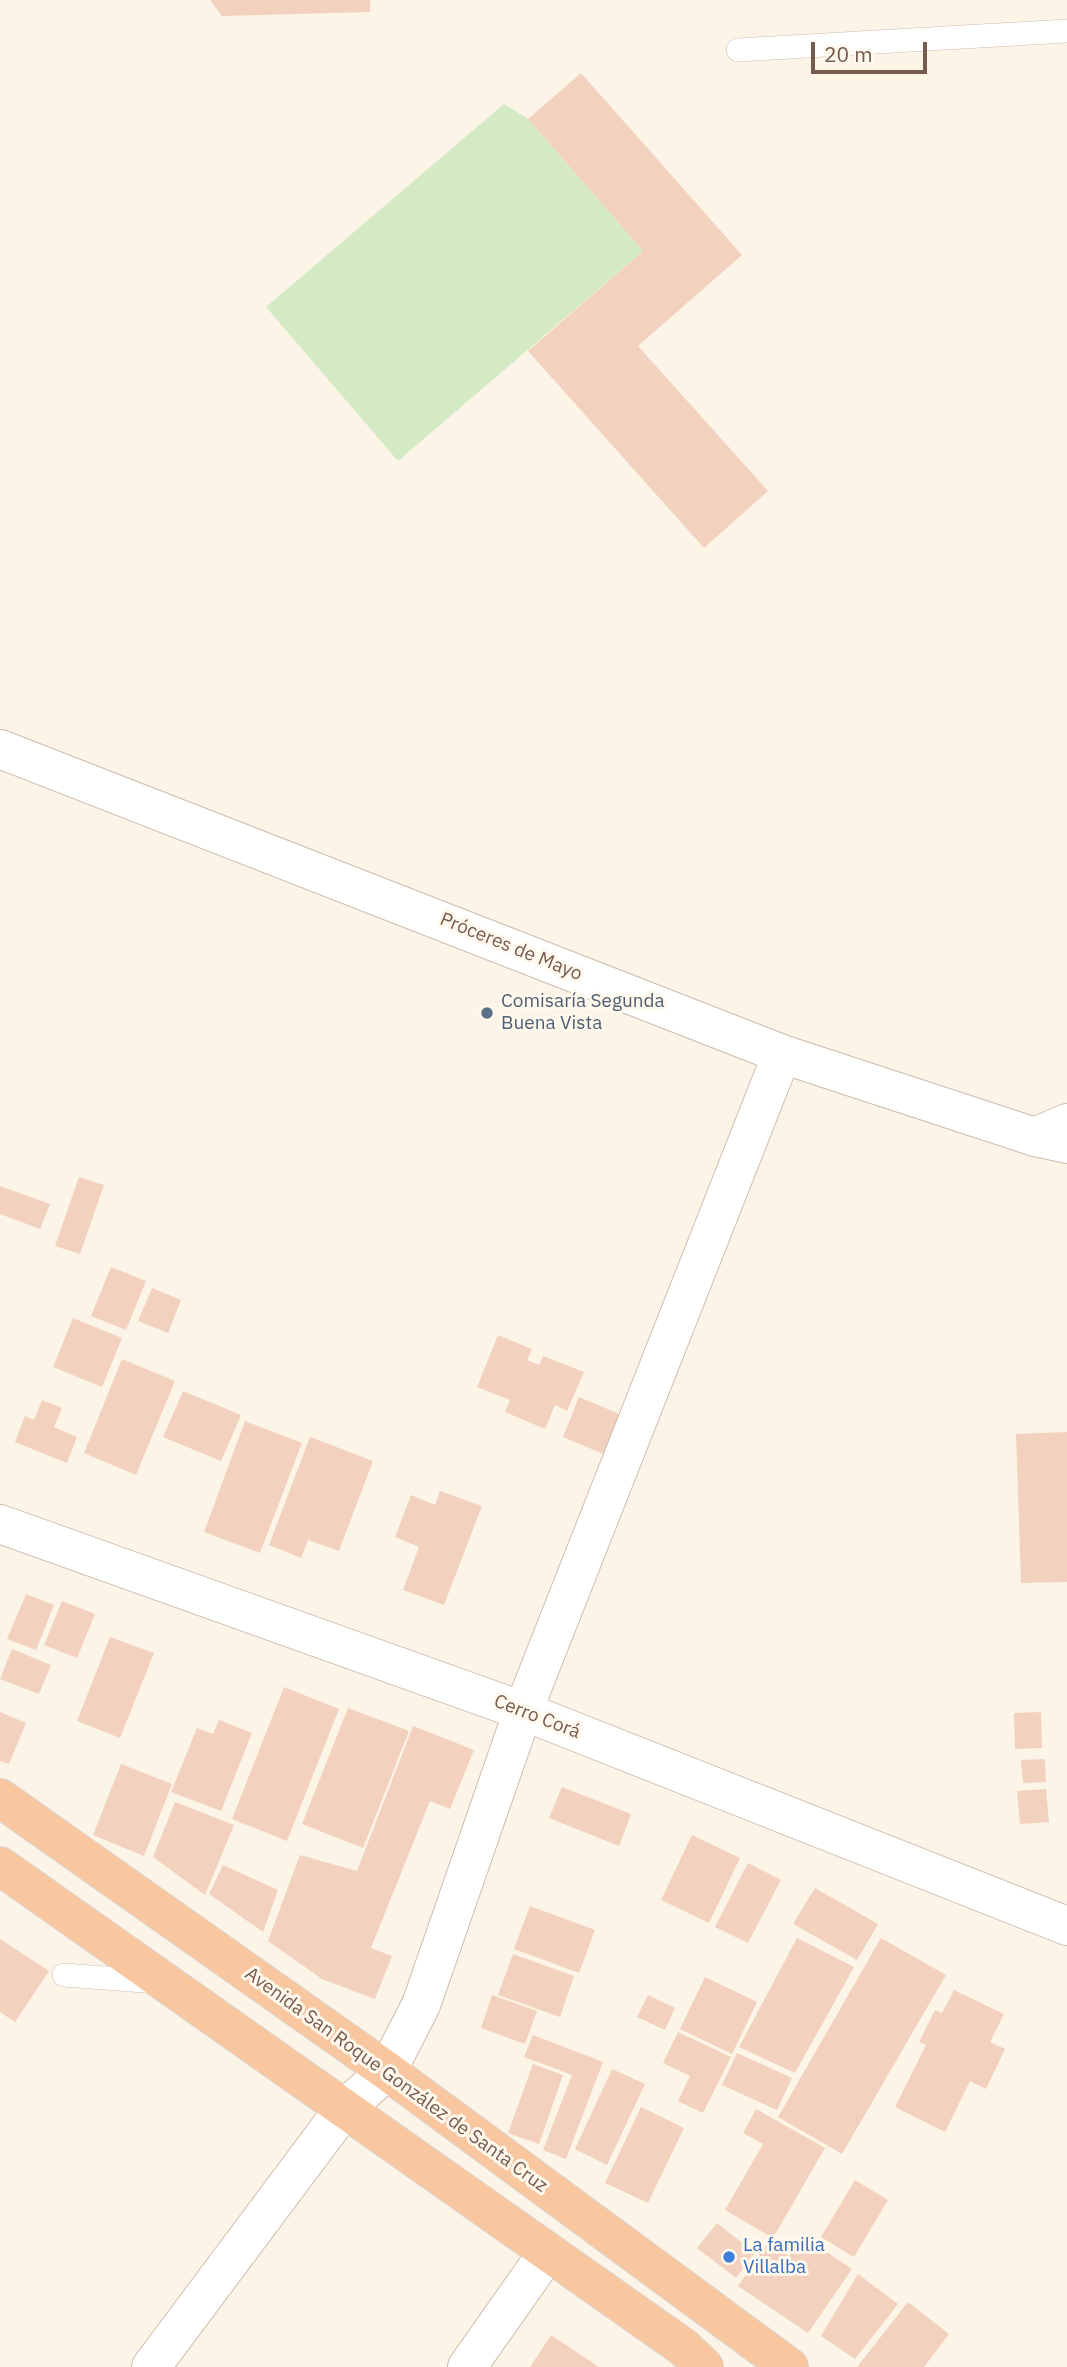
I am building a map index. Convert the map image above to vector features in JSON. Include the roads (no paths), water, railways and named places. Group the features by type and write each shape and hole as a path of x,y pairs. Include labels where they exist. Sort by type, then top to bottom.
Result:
{"highway":[{"name":"Avenida San Roque González de Santa Cruz","path":"0,1798 387,2071 789,2367"},
{"path":"0,1866 683,2347 704,2367"}],"street":[{"name":"Próceres de Mayo","path":"0,749 782,1054 1056,1134"},
{"path":"151,2367 344,2109 387,2071 421,2005 523,1711 782,1054"},
{"name":"Cerro Corá","path":"0,1524 523,1711 1067,1926"},
{"path":"467,2367 548,2252"}],"lane":[{"path":"738,50 1067,31"},
{"path":"64,1975 167,1983"}],"place":[{"name":"Comisaría Segunda Buena Vista","path":"487,1013"},
{"name":"La familia Villalba","path":"729,2257"}]}
